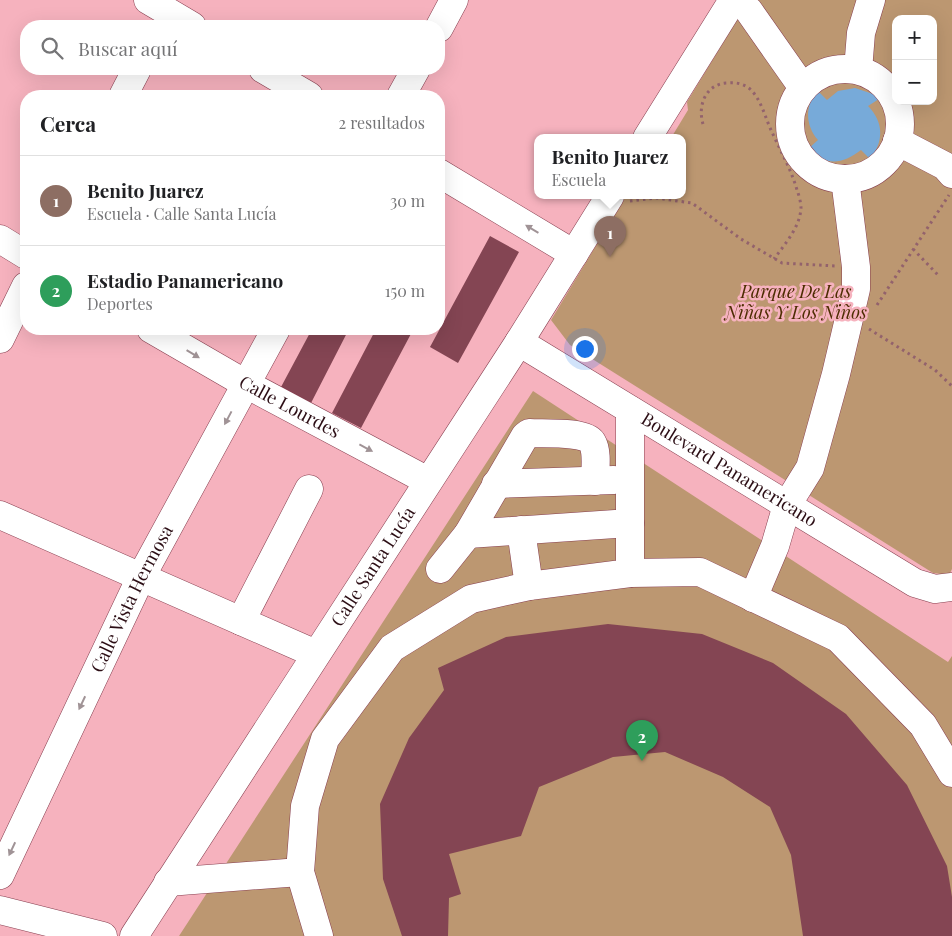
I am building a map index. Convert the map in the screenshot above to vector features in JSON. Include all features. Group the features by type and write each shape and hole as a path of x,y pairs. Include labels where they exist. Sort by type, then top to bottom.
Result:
{"street":[{"path":"443,20 454,0"},
{"path":"858,70 861,33 871,0"},
{"path":"650,134 741,6 803,88"},
{"path":"161,9 181,20"},
{"path":"842,69 858,70 879,80 894,99 900,128 897,141 892,153 877,169 857,178 844,179 825,176 806,163 796,150 791,137 790,122 793,106 803,88 826,72 842,69"},
{"path":"126,90 134,75"},
{"path":"273,75 299,90"},
{"path":"405,90 413,75"},
{"path":"897,141 946,166 952,174"},
{"path":"445,177 574,254"},
{"path":"753,598 775,546 787,505 810,468 836,374 861,314 856,289 856,267 844,179"},
{"name":"Calle Santa Lucía","path":"134,936 519,342 607,201"},
{"path":"0,239 20,251"},
{"path":"0,339 20,298"},
{"name":"Calle Lourdes","path":"161,335 246,384 428,481"},
{"name":"Calle Vista Hermosa","path":"0,875 141,577 273,335"},
{"name":"Boulevard Panamericano","path":"519,342 915,583 925,587 949,583"},
{"path":"630,410 630,573"},
{"path":"440,569 468,534 496,484 525,436 529,433 582,435 592,440 595,448 595,481"},
{"path":"496,484 630,479"},
{"path":"241,621 309,489"},
{"path":"0,515 316,654"},
{"path":"468,534 630,523"},
{"path":"522,530 529,586"},
{"path":"319,936 300,872 305,806 325,739 392,648 471,599 529,586 630,573 700,572 838,638 923,725 952,773"},
{"path":"168,882 300,872"},
{"path":"0,910 102,936"}],"path":[{"path":"702,124 700,117 702,102 706,93 720,83 736,82 744,85 751,90 760,104 797,189 802,207 800,220 774,259"},
{"path":"952,191 913,249 861,314 935,370 952,386"},
{"path":"607,201 618,202 646,199"},
{"path":"663,199 692,203 741,239 782,263 856,267"},
{"path":"913,249 938,275"}],"green space":[{"name":"Parque De Las Niñas Y Los Niños","path":"749,0 952,0 952,569 949,575 933,573 570,345 551,320 624,199 686,199 686,134 673,134 688,110 687,102"},
{"path":"533,391 948,662 952,656 952,936 179,936"}],"water":[{"path":"855,88 873,94 879,99 868,106 879,125 880,139 878,146 870,159 861,150 841,161 834,162 821,159 808,149 818,140 809,122 810,102 817,90 827,100 838,91"}],"building":[{"path":"490,236 519,252 458,363 430,347 436,335 445,335 445,319"},
{"path":"309,335 346,335 311,403 281,387"},
{"path":"373,335 410,335 361,428 332,413"},
{"path":"608,624 702,634 773,663 846,714 907,785 947,866 952,897 952,936 803,936 791,855 770,807 723,777 665,752 613,757 539,787 521,836 449,854 461,894 449,898 448,936 402,936 383,879 380,804 409,738 444,690 438,668 506,637"}],"place":[{"name":"Benito Juarez","path":"610,257"},
{"name":"Estadio Panamericano","path":"642,761"}]}
